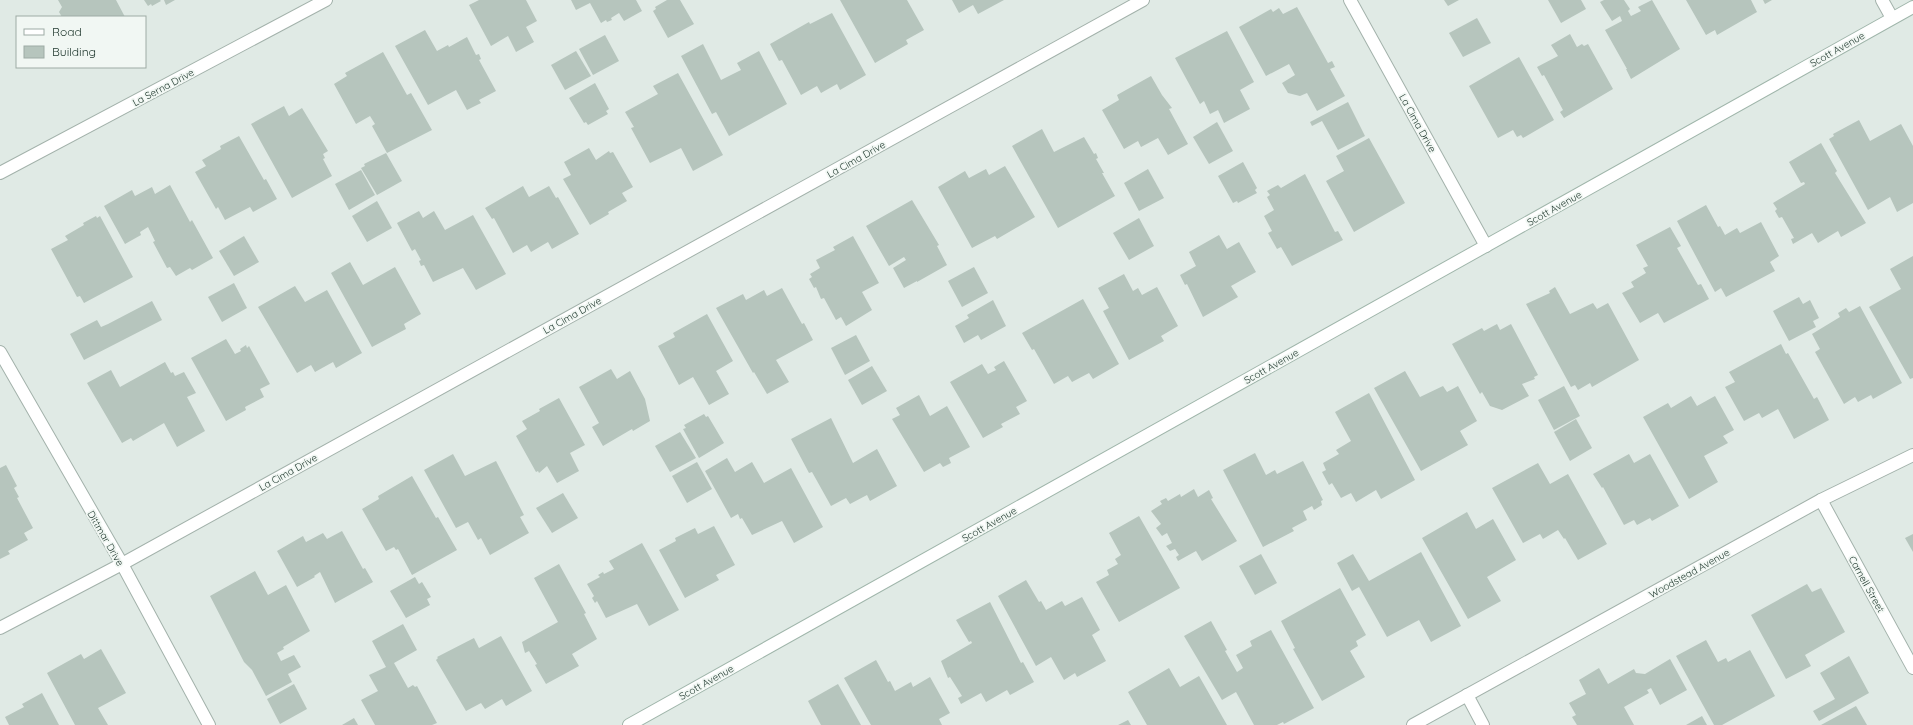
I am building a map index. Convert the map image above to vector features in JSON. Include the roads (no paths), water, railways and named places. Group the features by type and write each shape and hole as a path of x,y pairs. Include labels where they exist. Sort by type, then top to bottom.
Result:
{"street":[{"name":"La Serna Drive","path":"0,173 326,0"},
{"name":"La Cima Drive","path":"0,628 122,564 1143,0"},
{"name":"La Cima Drive","path":"1350,0 1486,246"},
{"path":"1882,0 1892,18"},
{"name":"Scott Avenue","path":"630,725 1913,7"},
{"name":"Dittmar Drive","path":"0,352 122,564 209,725"},
{"name":"Woodstead Avenue","path":"1413,725 1821,500 1913,455"},
{"name":"Carnell Street","path":"1821,500 1913,668"},
{"path":"1467,696 1483,725"}]}
